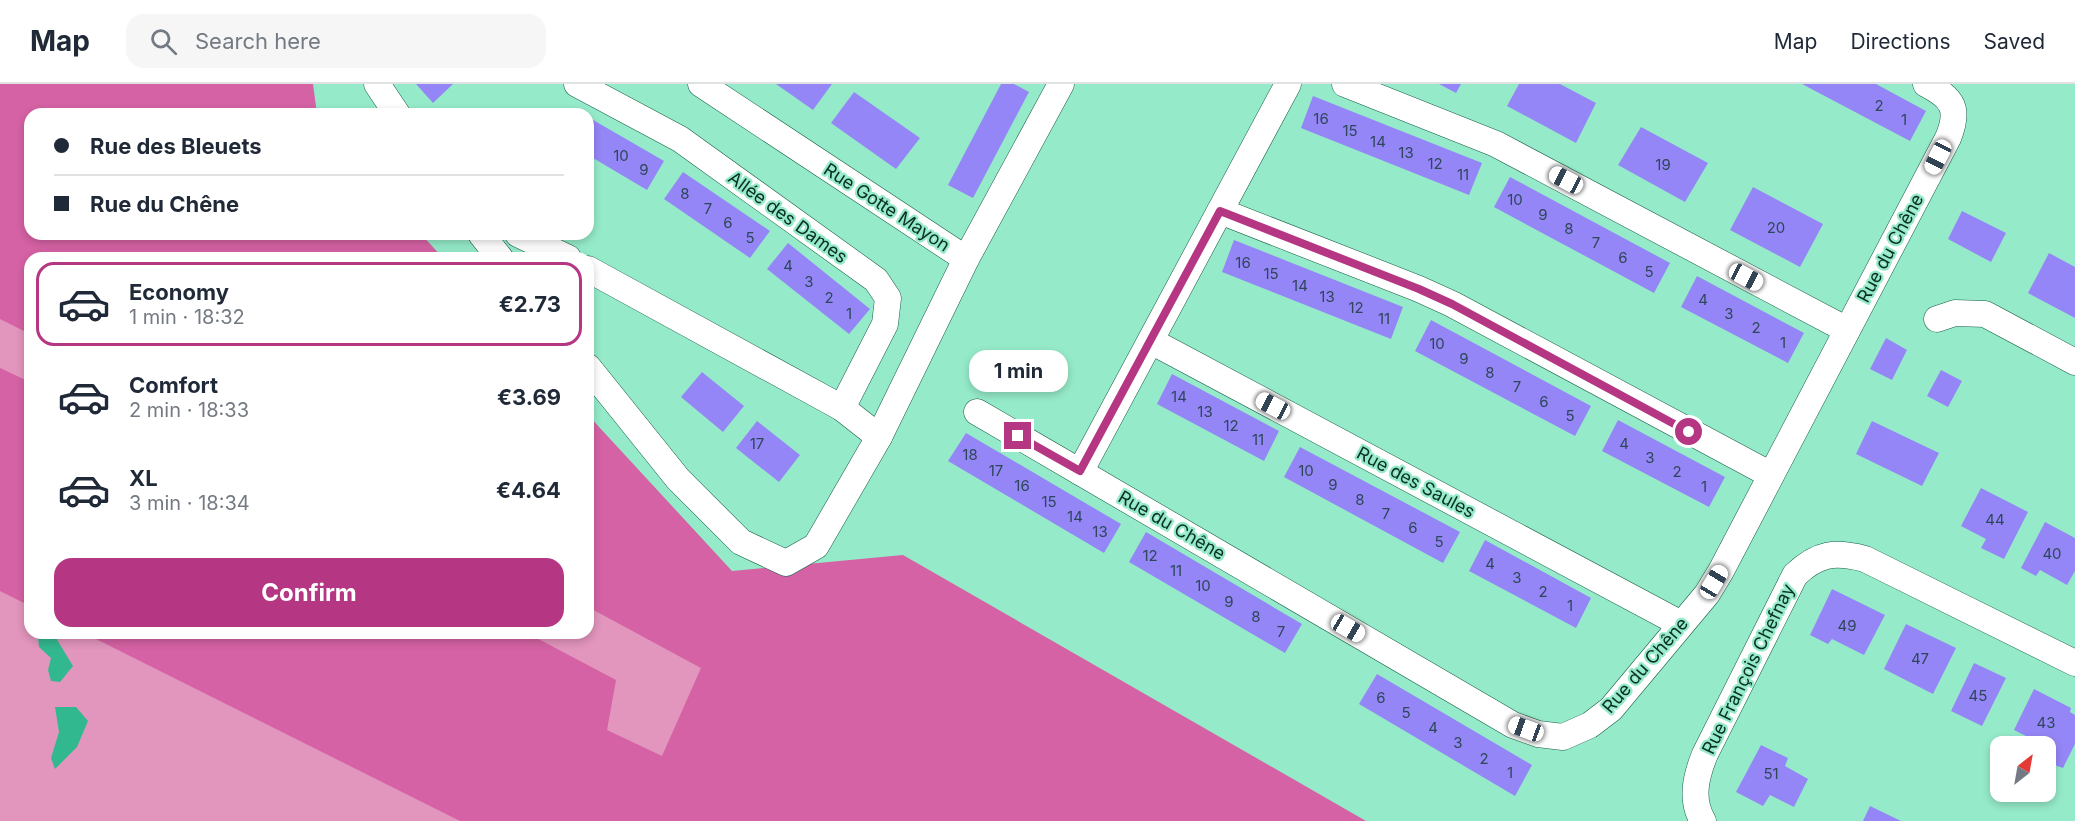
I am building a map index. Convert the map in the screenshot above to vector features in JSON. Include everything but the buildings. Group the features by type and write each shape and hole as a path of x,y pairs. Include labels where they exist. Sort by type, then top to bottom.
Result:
{"street":[{"path":"377,84 393,108"},
{"name":"Allée des Dames","path":"578,84 680,139 876,280 888,298 885,324 842,408"},
{"name":"Rue Gotte Mayon","path":"701,84 966,260 1060,84"},
{"path":"1080,471 1288,84"},
{"path":"1345,84 1511,151 1847,330"},
{"name":"Rue du Chêne","path":"977,412 1513,725 1538,734 1563,737 1590,725 1611,709 1707,594 1954,124 1954,111 1950,100 1933,87"},
{"path":"1220,211 1452,304 1771,475"},
{"path":"486,240 495,252"},
{"path":"530,240 556,252"},
{"path":"594,374 678,479 741,542 786,563 816,546 879,437 966,260"},
{"path":"594,272 842,408 879,437"},
{"path":"1937,320 1955,313 1985,314 2075,362"},
{"name":"Rue des Saules","path":"1151,340 1681,624"},
{"name":"Rue François Chefnay","path":"1703,821 1697,808 1696,785 1705,754 1795,575 1808,562 1822,556 1846,554 1865,559 2075,663"}],"shaded area":[{"path":"0,84 313,84 316,108 24,108 24,240 426,240 438,252 24,252 24,331 0,319"},
{"path":"0,247 24,261 24,639 594,639 594,584 877,746 832,821 0,821"},
{"path":"0,368 24,379 24,603 0,591"},
{"path":"594,422 732,571 903,555 1366,821 460,821 96,639 538,639 616,680 607,730 662,756 701,668 594,610"},
{"path":"38,639 57,639 73,666 60,682 51,681 48,670 51,658 39,647"},
{"path":"55,707 76,707 88,721 77,747 55,769 51,758 59,732"}],"route":[{"path":"1018,436 1080,471 1220,211 1452,304 1689,432"}]}
